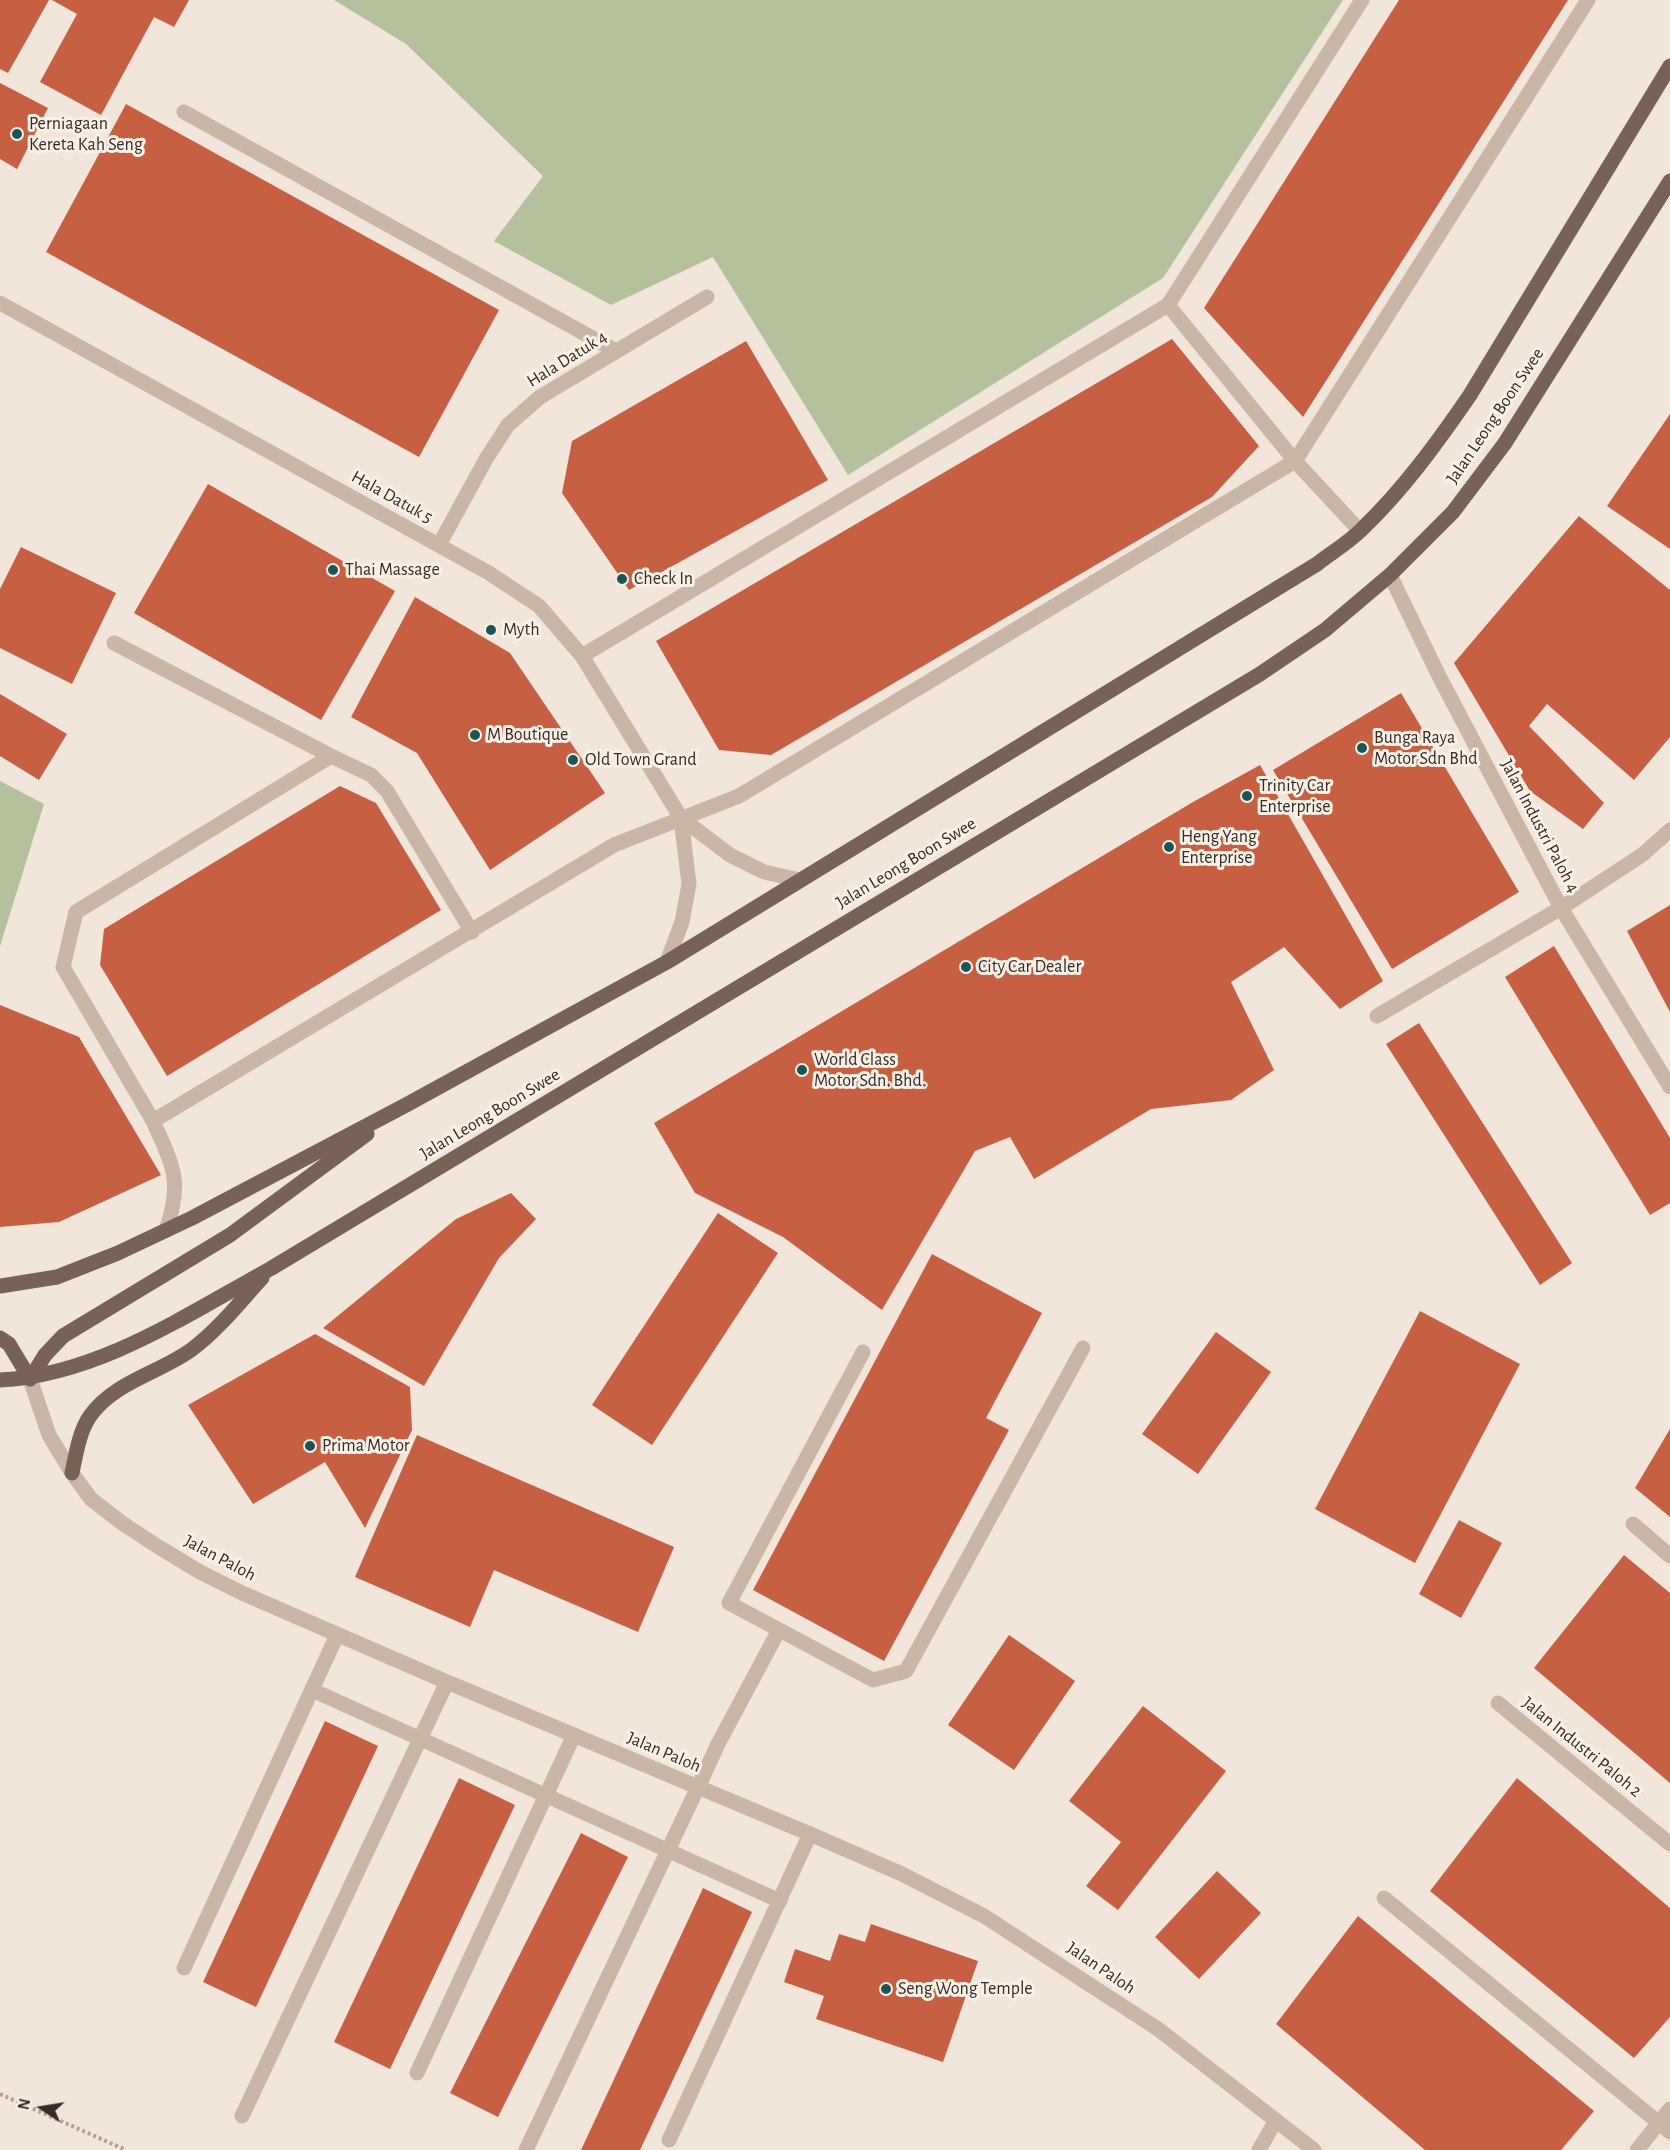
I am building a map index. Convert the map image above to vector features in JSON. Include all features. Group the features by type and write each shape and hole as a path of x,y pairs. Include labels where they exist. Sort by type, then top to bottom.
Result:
{"main road":[{"name":"Jalan Leong Boon Swee","path":"0,1286 57,1277 118,1253 166,1230 406,1105 667,962 1306,570 1360,531 1410,476 1470,396 1670,66"},
{"name":"Jalan Leong Boon Swee","path":"0,1380 30,1379 101,1359 184,1317 270,1269 1260,674 1325,630 1390,575 1453,512 1505,443 1670,181"},
{"path":"0,1338 9,1344 30,1379 45,1355 63,1336 230,1234 406,1105"},
{"path":"72,1473 80,1440 90,1415 114,1393 188,1352 211,1335 270,1269"}],"street":[{"path":"582,656 1168,305 1362,0"},
{"path":"153,1121 614,845 739,796 1295,461 1588,0"},
{"path":"183,112 616,351"},
{"name":"Hala Datuk 4","path":"439,545 486,459 508,425 540,397 707,297"},
{"name":"Hala Datuk 5","path":"0,303 489,573 539,606 582,656 681,818 730,855 764,872 801,880"},
{"path":"1168,305 1295,461 1360,531"},
{"name":"Jalan Industri Paloh 4","path":"1390,575 1439,676 1561,908 1670,1087"},
{"path":"114,643 371,775 387,791 472,932"},
{"path":"166,1230 174,1206 175,1183 172,1162 153,1121 63,967 76,912 331,756"},
{"name":"Hala Datuk 5","path":"667,962 682,922 689,884 681,818"},
{"path":"1377,1016 1561,908 1642,855 1670,830"},
{"path":"863,1352 729,1603 873,1680 906,1671 1083,1348"},
{"name":"Jalan Paloh","path":"30,1379 49,1435 91,1499 156,1546 242,1593 902,1874 984,1916 1158,2029 1314,2150"},
{"path":"1633,1524 1670,1556"},
{"path":"526,2150 719,1742 779,1630"},
{"path":"184,1968 337,1635"},
{"path":"242,2116 447,1682"},
{"path":"312,1689 780,1901"},
{"name":"Jalan Industri Paloh 2","path":"1498,1703 1670,1844"},
{"path":"417,2073 574,1735"},
{"path":"669,2140 810,1834"},
{"path":"1384,1898 1664,2128"},
{"path":"1637,2150 1664,2128 1670,2109"},
{"path":"1259,2150 1276,2120"}],"path":[{"path":"0,2094 126,2150"}],"green space":[{"path":"334,0 1343,0 1163,278 848,475 713,257 611,305 494,241 543,176 406,44"},
{"path":"0,781 44,804 0,946"}],"building":[{"path":"0,0 49,0 8,73 0,69"},
{"path":"52,0 189,0 174,27 154,17 101,115 40,82 77,14"},
{"path":"1399,0 1568,0 1303,417 1204,308"},
{"name":"Perniagaan Kereta Kah Seng","path":"0,83 48,108 17,169 0,159"},
{"path":"126,104 499,310 419,457 46,252"},
{"path":"1172,339 1259,446 1212,497 771,755 719,750 656,641"},
{"path":"746,341 828,480 629,590 562,493 572,441"},
{"path":"1670,414 1670,549 1607,506"},
{"path":"208,484 395,591 321,720 134,613"},
{"path":"1579,516 1670,590 1670,737 1634,780 1547,704 1529,726 1604,803 1583,829 1530,791 1454,663"},
{"path":"21,547 116,593 72,684 0,648 0,589"},
{"name":"M Boutique","path":"415,597 510,653 605,793 490,870 417,753 351,717"},
{"path":"1401,693 1519,892 1392,969 1273,770"},
{"path":"0,694 67,734 39,780 0,756"},
{"path":"1260,765 1383,981 1340,1009 1284,947 1231,982 1274,1070 1231,1100 1151,1109 1034,1179 1010,1137 975,1151 882,1310 783,1237 695,1193 654,1123 1193,802"},
{"path":"340,786 376,803 441,910 167,1076 100,965 104,929"},
{"path":"1670,905 1670,1012 1627,931"},
{"path":"1554,946 1670,1138 1670,1203 1650,1215 1505,977"},
{"path":"0,1005 79,1037 161,1175 59,1222 0,1227"},
{"path":"1419,1023 1572,1263 1540,1285 1386,1044"},
{"path":"511,1193 536,1219 499,1258 424,1386 323,1328 456,1219"},
{"path":"718,1213 778,1253 652,1445 592,1405"},
{"path":"932,1254 1042,1313 986,1418 1009,1430 884,1661 753,1590"},
{"path":"1420,1311 1520,1364 1415,1563 1315,1509"},
{"path":"1216,1332 1271,1372 1198,1474 1142,1434"},
{"name":"Prima Motor","path":"315,1334 410,1387 412,1430 365,1528 325,1462 253,1504 188,1405"},
{"path":"1670,1429 1670,1517 1635,1488"},
{"path":"417,1435 674,1547 638,1632 494,1570 470,1627 355,1577"},
{"path":"1459,1520 1502,1543 1461,1618 1419,1594"},
{"path":"1624,1555 1670,1593 1670,1783 1534,1668"},
{"path":"1009,1635 1075,1681 1014,1770 948,1725"},
{"path":"1143,1706 1226,1771 1118,1910 1086,1886 1121,1842 1069,1801"},
{"path":"325,1721 378,1746 256,2007 203,1982"},
{"path":"459,1778 515,1805 390,2069 334,2042"},
{"path":"1517,1778 1670,1908 1670,2017 1634,2058 1430,1891"},
{"path":"581,1833 628,1857 498,2117 450,2093"},
{"path":"1217,1871 1261,1913 1199,1979 1155,1937"},
{"path":"703,1888 752,1912 640,2150 581,2150"},
{"path":"1358,1916 1594,2111 1561,2150 1425,2150 1276,2024"},
{"name":"Seng Wong Temple","path":"871,1924 978,1961 943,2062 816,2019 824,1996 784,1982 795,1949 830,1961 839,1934 865,1942"}],"place":[{"name":"Perniagaan Kereta Kah Seng","path":"17,134"},
{"name":"Thai Massage","path":"333,570"},
{"name":"Check In","path":"622,579"},
{"name":"Myth","path":"491,630"},
{"name":"M Boutique","path":"475,735"},
{"name":"Bunga Raya Motor Sdn Bhd","path":"1362,748"},
{"name":"Old Town Grand","path":"573,760"},
{"name":"Trinity Car Enterprise","path":"1247,796"},
{"name":"Heng Yang Enterprise","path":"1169,847"},
{"name":"City Car Dealer","path":"966,967"},
{"name":"World Class Motor Sdn. Bhd.","path":"802,1070"},
{"name":"Prima Motor","path":"310,1446"},
{"name":"Seng Wong Temple","path":"886,1989"}]}
